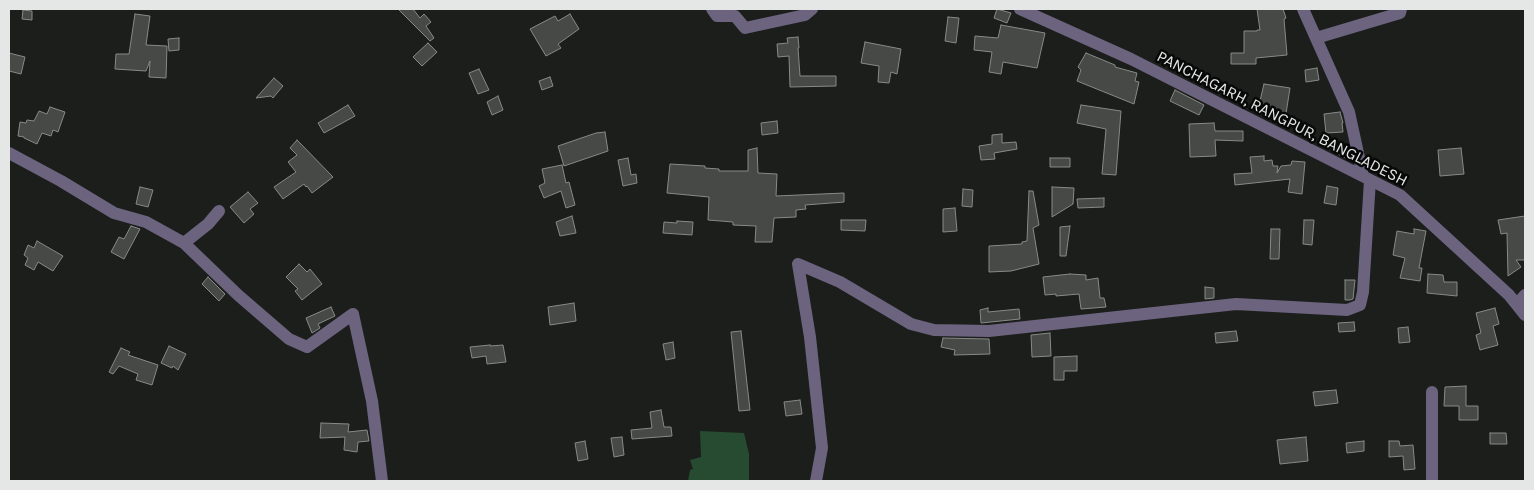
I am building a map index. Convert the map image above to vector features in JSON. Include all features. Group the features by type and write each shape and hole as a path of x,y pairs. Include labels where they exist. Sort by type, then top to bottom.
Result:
{"street":[{"path":"712,9 717,16 735,16 745,28 805,15 812,9"},
{"name":"PANCHAGARH, RANGPUR, BANGLADESH","path":"1020,9 1131,59 1400,195 1509,295 1521,300 1525,315"},
{"path":"816,481 822,448 810,337 798,264 840,282 911,324 934,330 989,331 1236,304 1347,310 1360,305 1363,292 1366,178 1349,112 1303,9"},
{"path":"1316,38 1400,13 1401,9"},
{"path":"9,153 114,213 146,222 184,243 238,295 289,340 307,347 353,314 372,401 382,481"},
{"path":"184,243 208,224 219,211"},
{"path":"1432,392 1432,481"}],"green space":[{"path":"700,431 744,433 749,454 749,481 688,481 690,470 693,469 690,460 701,457"}],"building":[{"path":"398,9 413,9 420,18 424,14 431,22 426,26 434,38 430,41"},
{"path":"997,9 1011,13 1007,23 994,18"},
{"path":"1257,9 1283,9 1286,18 1284,19 1287,55 1256,58 1256,64 1231,64 1231,53 1244,53 1244,31 1260,30"},
{"path":"23,10 32,11 32,20 22,19"},
{"path":"135,14 150,16 146,45 167,46 166,78 149,77 150,61 146,71 115,69 116,54 129,54"},
{"path":"570,14 579,29 558,44 561,48 546,56 530,29 555,16 558,21"},
{"path":"948,17 959,18 956,43 945,41"},
{"path":"1001,25 1045,33 1037,68 1003,62 1001,74 989,72 992,52 974,50 975,36 998,38"},
{"path":"798,37 800,76 836,76 836,86 790,87 789,56 778,57 777,44 788,43 787,38"},
{"path":"179,38 179,50 169,51 168,39"},
{"path":"865,42 901,49 897,74 891,72 889,83 878,82 879,66 861,63"},
{"path":"428,43 437,52 422,66 413,57"},
{"path":"9,53 25,57 21,74 9,71"},
{"path":"1086,53 1115,65 1115,67 1137,73 1135,81 1139,82 1134,104 1077,81 1081,70 1078,67"},
{"path":"1317,68 1319,80 1306,82 1305,70"},
{"path":"479,69 489,90 478,94 469,73"},
{"path":"550,77 553,86 542,90 539,81"},
{"path":"274,78 283,86 273,98 271,96 256,98"},
{"path":"1264,84 1290,88 1285,120 1259,105"},
{"path":"1175,90 1204,105 1199,115 1170,101"},
{"path":"498,96 503,110 492,115 487,102"},
{"path":"348,105 355,116 324,133 318,123"},
{"path":"1081,105 1121,111 1116,175 1102,174 1106,129 1077,123"},
{"path":"50,107 65,112 58,132 53,130 51,136 42,133 37,144 18,136 20,122 34,121 39,111 47,114"},
{"path":"1340,112 1343,132 1326,133 1324,114"},
{"path":"777,121 778,133 762,135 761,123"},
{"path":"1214,123 1215,131 1243,131 1243,141 1215,140 1216,156 1190,157 1189,124"},
{"path":"605,132 608,151 564,166 558,146 596,133"},
{"path":"1002,134 1002,143 1016,142 1017,149 994,153 995,159 981,160 979,146 992,144 992,135"},
{"path":"297,140 333,177 312,193 304,184 283,199 274,187 296,172 288,162 297,155 290,148"},
{"path":"1340,146 1349,149 1351,160 1339,155"},
{"path":"757,148 758,173 777,174 776,196 844,193 844,202 805,205 806,209 796,210 796,217 774,218 772,242 755,242 756,226 733,225 733,222 708,220 709,197 667,193 670,164 705,166 705,168 719,169 719,171 748,171 748,150"},
{"path":"1461,148 1464,174 1440,176 1438,150"},
{"path":"1264,156 1264,161 1272,160 1273,166 1278,166 1277,173 1281,166 1291,165 1292,161 1305,162 1302,194 1288,192 1290,179 1235,185 1234,174 1252,173 1250,157"},
{"path":"628,158 631,175 636,174 637,183 623,186 618,160"},
{"path":"1050,158 1070,158 1070,167 1050,167"},
{"path":"562,165 566,183 569,182 575,205 566,208 561,191 544,198 539,186 545,183 542,169"},
{"path":"1327,186 1338,188 1336,205 1324,203"},
{"path":"140,187 153,190 148,207 136,204"},
{"path":"1052,187 1074,188 1073,204 1052,217"},
{"path":"963,189 973,190 972,207 962,206"},
{"path":"1029,191 1033,191 1039,225 1033,228 1039,264 1011,271 989,272 989,246 1022,244 1022,242 1027,241"},
{"path":"248,192 258,203 250,209 254,214 244,223 230,207"},
{"path":"1104,198 1104,207 1078,208 1077,199"},
{"path":"955,208 957,231 943,232 943,209"},
{"path":"572,216 576,233 560,236 556,222"},
{"path":"1525,216 1525,260 1516,260 1521,267 1508,276 1507,233 1501,234 1498,220"},
{"path":"841,220 866,220 865,231 841,230"},
{"path":"1304,220 1314,220 1312,245 1303,244"},
{"path":"677,221 693,222 692,235 663,233 664,222 677,223"},
{"path":"131,226 140,229 124,259 111,252 119,237 124,239"},
{"path":"1070,226 1066,256 1060,256 1060,227"},
{"path":"1271,229 1280,229 1279,259 1270,259"},
{"path":"1414,229 1426,231 1419,268 1422,268 1420,281 1400,278 1405,258 1393,255 1397,231 1414,234"},
{"path":"37,241 63,256 53,271 38,262 34,270 25,265 28,258 24,255 28,245 34,248"},
{"path":"299,264 307,272 310,269 322,284 302,300 295,291 298,289 286,277"},
{"path":"1070,274 1086,275 1086,280 1098,278 1100,298 1104,298 1106,307 1081,309 1079,294 1045,295 1043,277"},
{"path":"1428,274 1443,275 1444,282 1457,282 1457,296 1427,293"},
{"path":"208,277 225,294 219,301 202,284"},
{"path":"1345,280 1355,280 1353,299 1350,300 1345,300"},
{"path":"1205,287 1214,288 1214,298 1205,299"},
{"path":"574,303 576,321 550,325 548,307"},
{"path":"331,307 335,316 318,324 320,328 312,333 306,318"},
{"path":"988,308 988,312 1019,309 1020,319 981,323 980,310"},
{"path":"1495,308 1499,324 1493,326 1498,345 1480,350 1476,335 1481,333 1476,313"},
{"path":"1354,322 1355,331 1339,332 1338,323"},
{"path":"1408,327 1410,342 1399,343 1398,328"},
{"path":"741,331 750,410 739,411 731,332"},
{"path":"1236,331 1238,341 1216,343 1215,333"},
{"path":"1050,333 1051,356 1032,357 1031,335"},
{"path":"943,338 989,339 990,354 954,355 955,350 941,347"},
{"path":"673,342 675,358 666,360 663,344"},
{"path":"503,345 506,362 487,364 486,356 472,358 470,347"},
{"path":"169,346 186,354 178,370 173,366 172,368 161,363"},
{"path":"121,348 130,352 128,355 158,365 152,385 136,380 138,374 119,366 113,374 109,372"},
{"path":"1077,356 1077,371 1064,371 1064,380 1054,380 1054,357"},
{"path":"1466,386 1466,406 1478,406 1478,420 1459,420 1459,406 1444,406 1445,387"},
{"path":"1336,390 1338,403 1315,406 1313,392"},
{"path":"800,400 802,414 786,416 784,402"},
{"path":"661,410 664,427 671,427 672,436 632,439 631,430 652,428 650,412"},
{"path":"321,423 349,424 348,432 367,430 369,441 358,442 357,452 344,450 345,437 320,438"},
{"path":"1490,433 1506,433 1507,444 1490,444"},
{"path":"622,437 624,455 614,457 611,438"},
{"path":"1306,437 1308,461 1280,464 1277,440"},
{"path":"585,441 588,459 578,461 575,443"},
{"path":"1364,441 1364,451 1347,453 1346,443"},
{"path":"1389,441 1399,441 1400,446 1413,445 1415,469 1404,470 1403,456 1389,457"}]}
